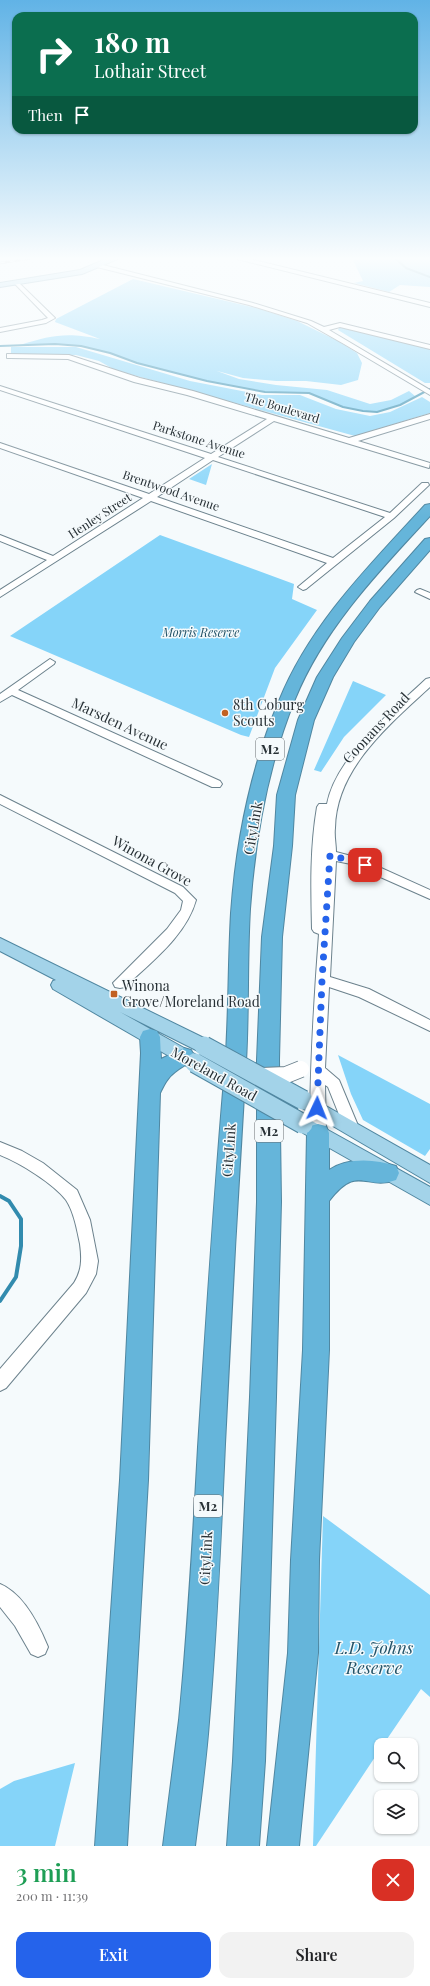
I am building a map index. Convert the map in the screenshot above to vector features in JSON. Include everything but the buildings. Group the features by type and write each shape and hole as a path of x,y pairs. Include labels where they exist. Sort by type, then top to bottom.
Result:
{"highway":[{"name":"CityLink","path":"179,1846 194,1722 205,1568 227,1165 237,1039 241,908 255,816 272,740 287,698 305,660 323,631 344,602 428,496"},
{"name":"CityLink","path":"243,1846 250,1738 263,1397 269,1202 268,1060 272,937 283,846 286,794 306,720 325,677 347,641 375,604 430,542"},
{"path":"111,1846 134,1480 151,1053 150,1037"},
{"path":"148,1110 151,1089 161,1070 175,1060 196,1055"},
{"path":"283,1846 303,1653 304,1560 316,1350 318,1197 311,1128"},
{"path":"318,1197 327,1185 345,1172 360,1170 388,1173"}],"main road":[{"name":"Moreland Road","path":"0,944 196,1055 311,1128 430,1197"},
{"name":"Moreland Road","path":"0,949 103,1012 150,1037 196,1055 229,1058 430,1175"}],"street":[{"path":"349,344 430,393"},
{"path":"418,344 430,347"},
{"name":"The Boulevard","path":"10,356 69,356 137,380 190,393 429,465"},
{"name":"Parkstone Avenue","path":"0,388 391,516"},
{"path":"349,441 430,416"},
{"name":"Henley Street","path":"0,594 273,418"},
{"name":"Brentwood Avenue","path":"0,444 334,562"},
{"path":"303,587 391,516 428,496"},
{"path":"0,538 54,559"},
{"path":"420,592 430,596"},
{"path":"0,699 50,662"},
{"name":"Coonans Road","path":"311,1128 310,1104 319,1071 320,1052 324,804 338,770 367,733 430,672"},
{"name":"Coonans Road","path":"324,854 328,840 329,822 333,802 345,771 372,738 430,681"},
{"name":"Marsden Avenue","path":"11,691 216,784"},
{"name":"Winona Grove","path":"0,800 179,890 190,900 190,905 180,923 120,983"},
{"path":"324,854 355,861 430,895"},
{"path":"322,980 338,983 361,991 430,1026"},
{"path":"261,1076 286,1076 301,1069 320,1052"},
{"path":"319,1071 334,1084 351,1128"},
{"path":"0,1148 18,1156 59,1184 70,1194 77,1204 82,1218 89,1256 89,1268 87,1278 80,1288 0,1382"},
{"path":"0,1594 12,1604 26,1622 38,1647"}],"green space":[{"path":"23,344 50,344 20,345"},
{"path":"57,344 343,344 357,353 362,363 358,380 341,385 306,381 276,381 243,378 216,371 239,379 276,385 327,390 370,404 391,400 409,391 415,396 400,405 377,412 363,411 343,407 309,393 265,392 207,381 137,363 110,353 81,346"},
{"path":"361,344 415,344 430,348 430,383 425,383"},
{"path":"11,347 76,347 190,381 262,395 300,395 336,409 370,416 390,412 422,397 430,402 430,413 355,436 115,370 99,361 76,355 11,354"},
{"path":"212,464 206,485 189,479"},
{"name":"Morris Reserve","path":"160,535 294,584 292,599 317,610 275,668 249,737 241,735 10,636"},
{"path":"353,681 386,695 344,737 321,772 314,770"},
{"path":"338,1055 430,1104 430,1149 425,1156 363,1120 351,1094"},
{"name":"L.D. Johns Reserve","path":"323,1516 430,1595 430,1697 421,1689 388,1738 374,1738 374,1759 316,1846 313,1846"},
{"path":"75,1763 55,1846 0,1846 0,1789 14,1781"}],"waterway":[{"path":"0,346 51,344"},
{"path":"57,344 81,346 110,353 137,363 207,381 265,392 309,393 343,407 363,411 377,412 400,405 430,389"},
{"path":"0,1196 9,1201 21,1219 21,1246 16,1277 0,1301"}],"place":[{"name":"8th Coburg Scouts","path":"225,713"},
{"name":"Winona Grove/Moreland Road","path":"114,994"}],"route":[{"path":"317,1108 322,980 330,855 348,858 365,865"}]}
